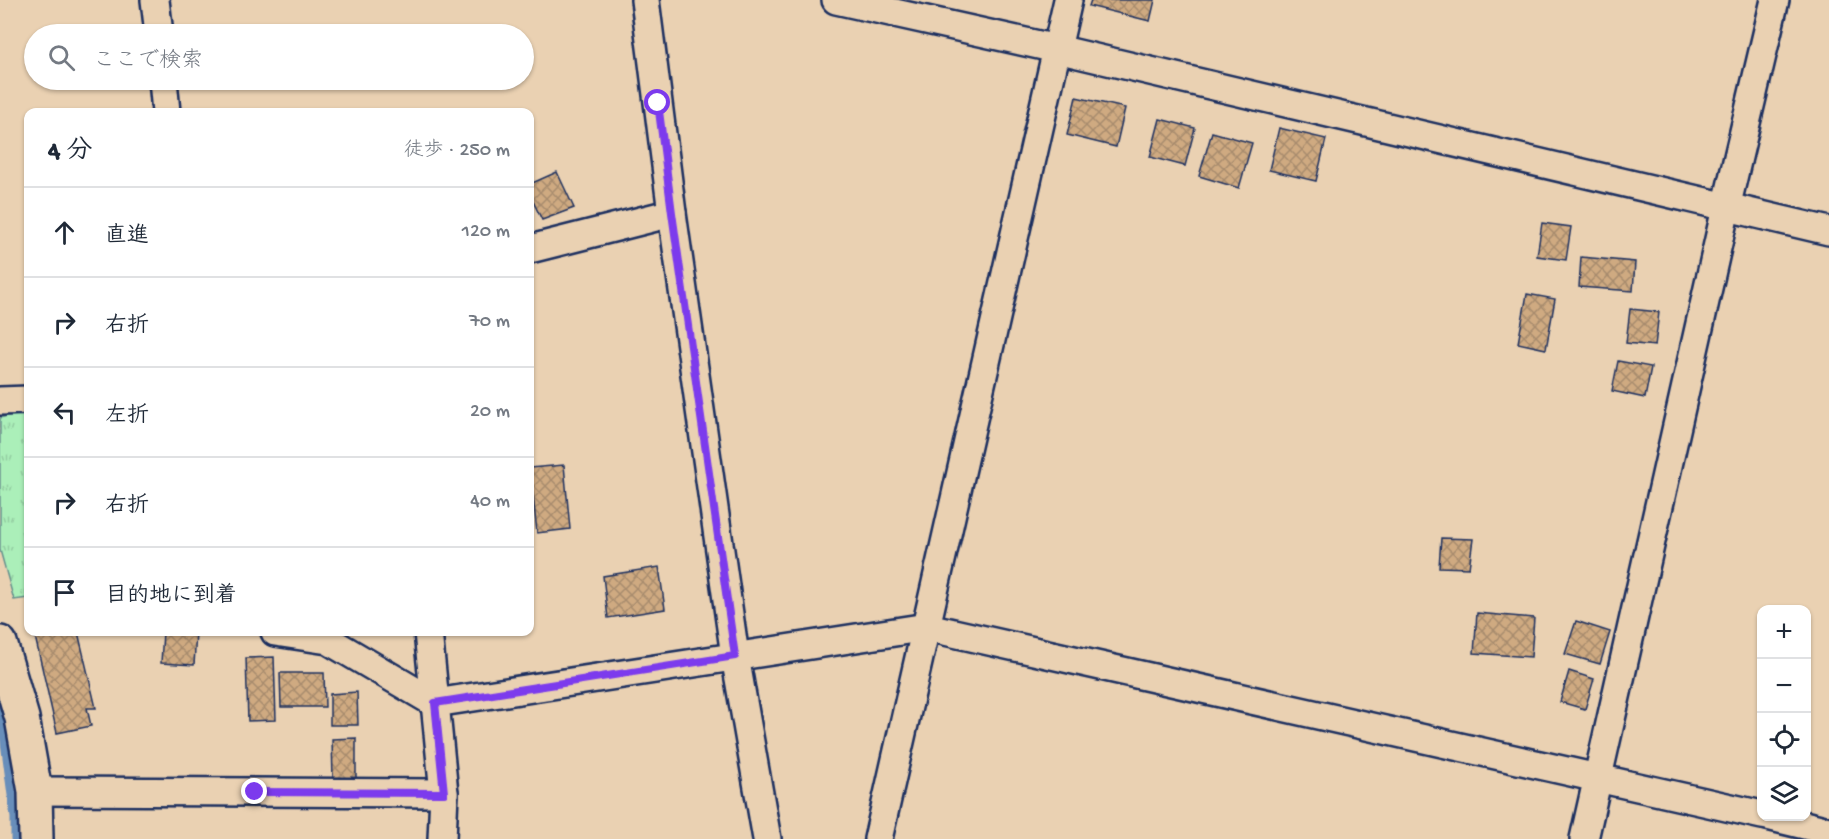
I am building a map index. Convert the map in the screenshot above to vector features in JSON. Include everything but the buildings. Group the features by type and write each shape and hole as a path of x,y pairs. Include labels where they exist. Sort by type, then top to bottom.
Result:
{"street":[{"path":"155,0 158,24"},
{"path":"645,0 672,213 735,656 767,839"},
{"path":"836,0 1057,49 1829,231"},
{"path":"878,839 1068,0"},
{"path":"1584,839 1775,0"},
{"path":"164,90 166,108"},
{"path":"534,248 672,213"},
{"path":"0,400 24,400"},
{"path":"302,636 328,640 435,703 927,627 1757,814"},
{"path":"428,636 444,793 442,839"},
{"path":"0,643 22,718 35,791 36,839"},
{"path":"35,791 444,793"},
{"path":"1788,821 1829,831"}],"green space":[{"path":"24,413 24,599 14,600 0,550 0,418"}],"waterway":[{"path":"0,704 15,818 15,839"}],"route":[{"path":"255,792 444,793 435,703 735,656 658,103"}]}
